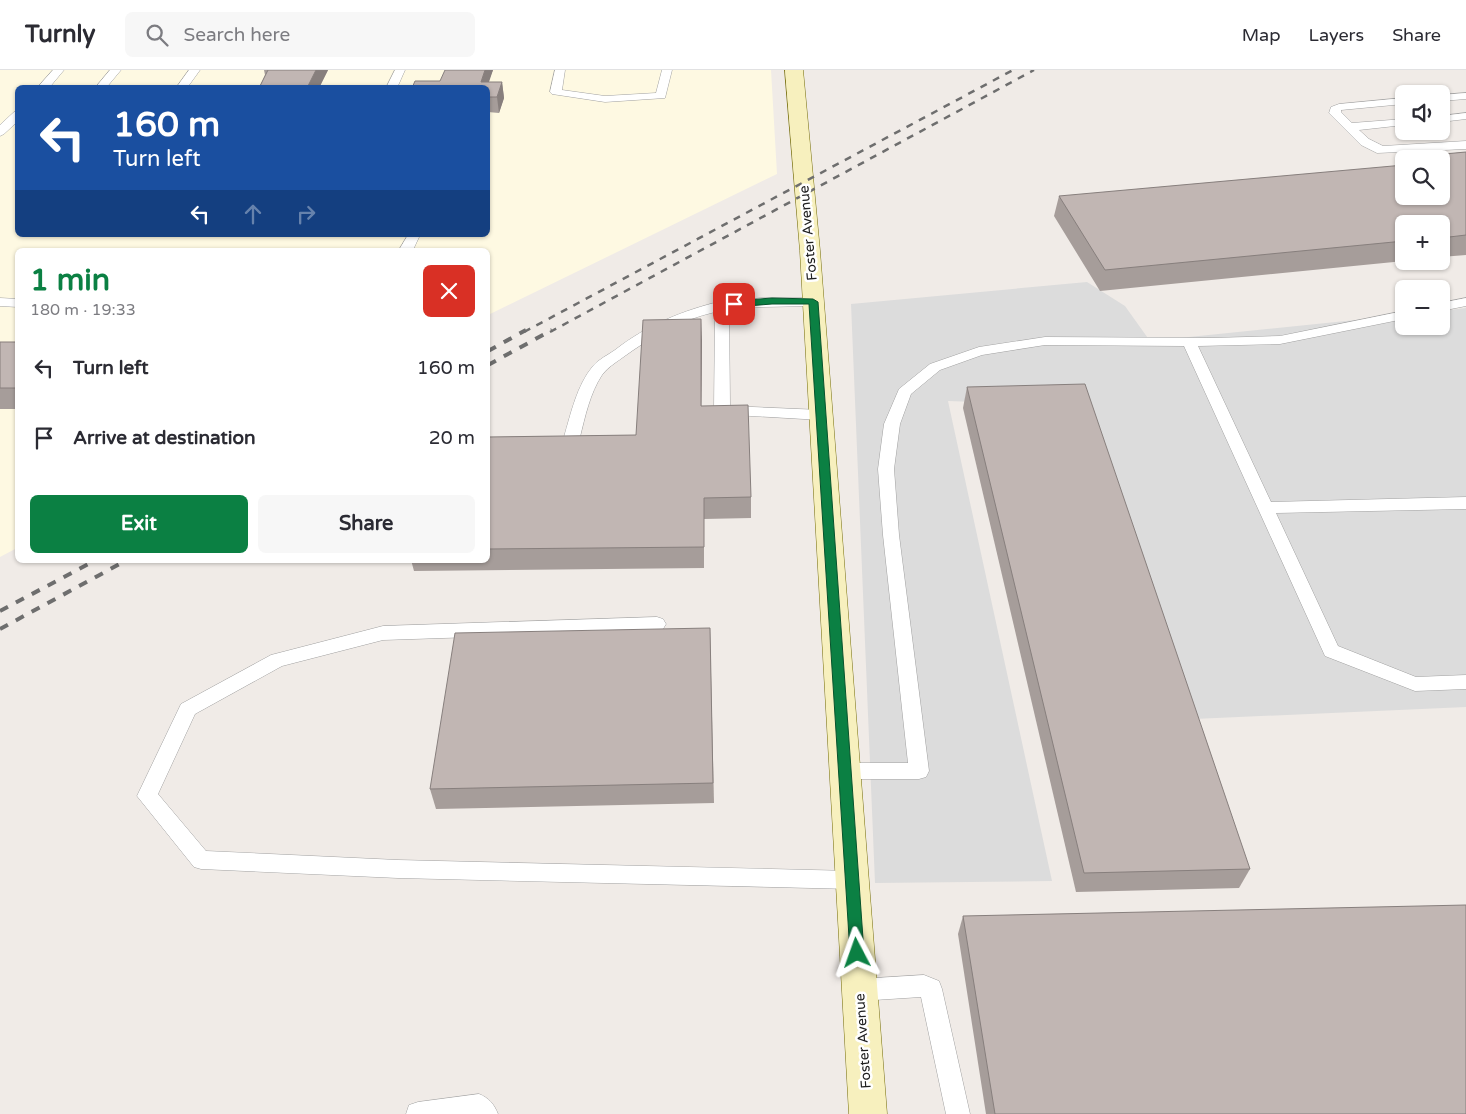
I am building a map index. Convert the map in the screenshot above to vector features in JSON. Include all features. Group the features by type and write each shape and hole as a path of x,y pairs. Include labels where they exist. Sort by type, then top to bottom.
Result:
{"main road":[{"name":"Foster Avenue","path":"794,70 813,302 868,1114"}],"lane":[{"path":"45,85 59,70"},
{"path":"103,85 116,70"},
{"path":"183,85 195,70"},
{"path":"392,85 400,70"},
{"path":"560,70 556,92 605,99 661,96 667,70"},
{"path":"1450,97 1466,96"},
{"path":"1395,102 1335,108 1335,113 1365,142 1380,150 1466,145"},
{"path":"1450,117 1466,116"},
{"path":"0,132 15,117"},
{"path":"1349,127 1395,123"},
{"path":"572,437 581,406 598,370 640,338 699,312 722,306 772,301 813,302"},
{"path":"0,302 15,303"},
{"path":"1450,305 1466,302"},
{"path":"722,306 722,411 821,415"},
{"path":"845,772 919,771 891,535 886,469 892,424 904,392 934,367 979,351 1045,341 1189,342 1280,340 1395,317"},
{"path":"1189,342 1331,651 1415,684 1466,682"},
{"path":"1265,508 1466,503"},
{"path":"657,624 383,633 278,660 188,709 147,796 201,860 398,869 852,880"},
{"path":"860,990 924,986 931,989 958,1114"},
{"path":"418,1114 480,1106 486,1114"}],"shaded area":[{"path":"0,70 771,70 777,174 490,314 490,248 15,248 15,549 0,557"},
{"path":"1087,282 1125,306 1150,341 1395,316 1395,335 1450,335 1450,310 1466,308 1466,707 1194,719 1087,406 948,401 1052,881 875,883 851,304"}],"building":[{"path":"268,70 316,70 308,85 260,85"},
{"path":"445,70 485,70 481,82 502,82 497,97 490,97 490,85 413,85 415,81 440,81"},
{"path":"1466,152 1466,235 1450,237 1450,215 1395,215 1395,242 1105,270 1059,196 1395,166 1395,205 1450,205 1450,153"},
{"path":"701,319 701,406 748,405 751,497 704,498 704,547 490,549 490,437 636,435 643,320"},
{"path":"0,342 15,342 15,388 0,388"},
{"path":"1085,384 1250,869 1084,873 967,387"},
{"path":"710,628 713,783 430,789 455,633"},
{"path":"1466,905 1466,1114 995,1114 963,916"}],"railway":[{"path":"524,332 1013,70"},
{"path":"550,332 1034,70"},
{"path":"490,350 526,330"},
{"path":"490,364 552,330"},
{"path":"0,611 90,563"},
{"path":"0,629 121,563"}],"route":[{"path":"734,304 772,301 813,302 857,953"}]}
